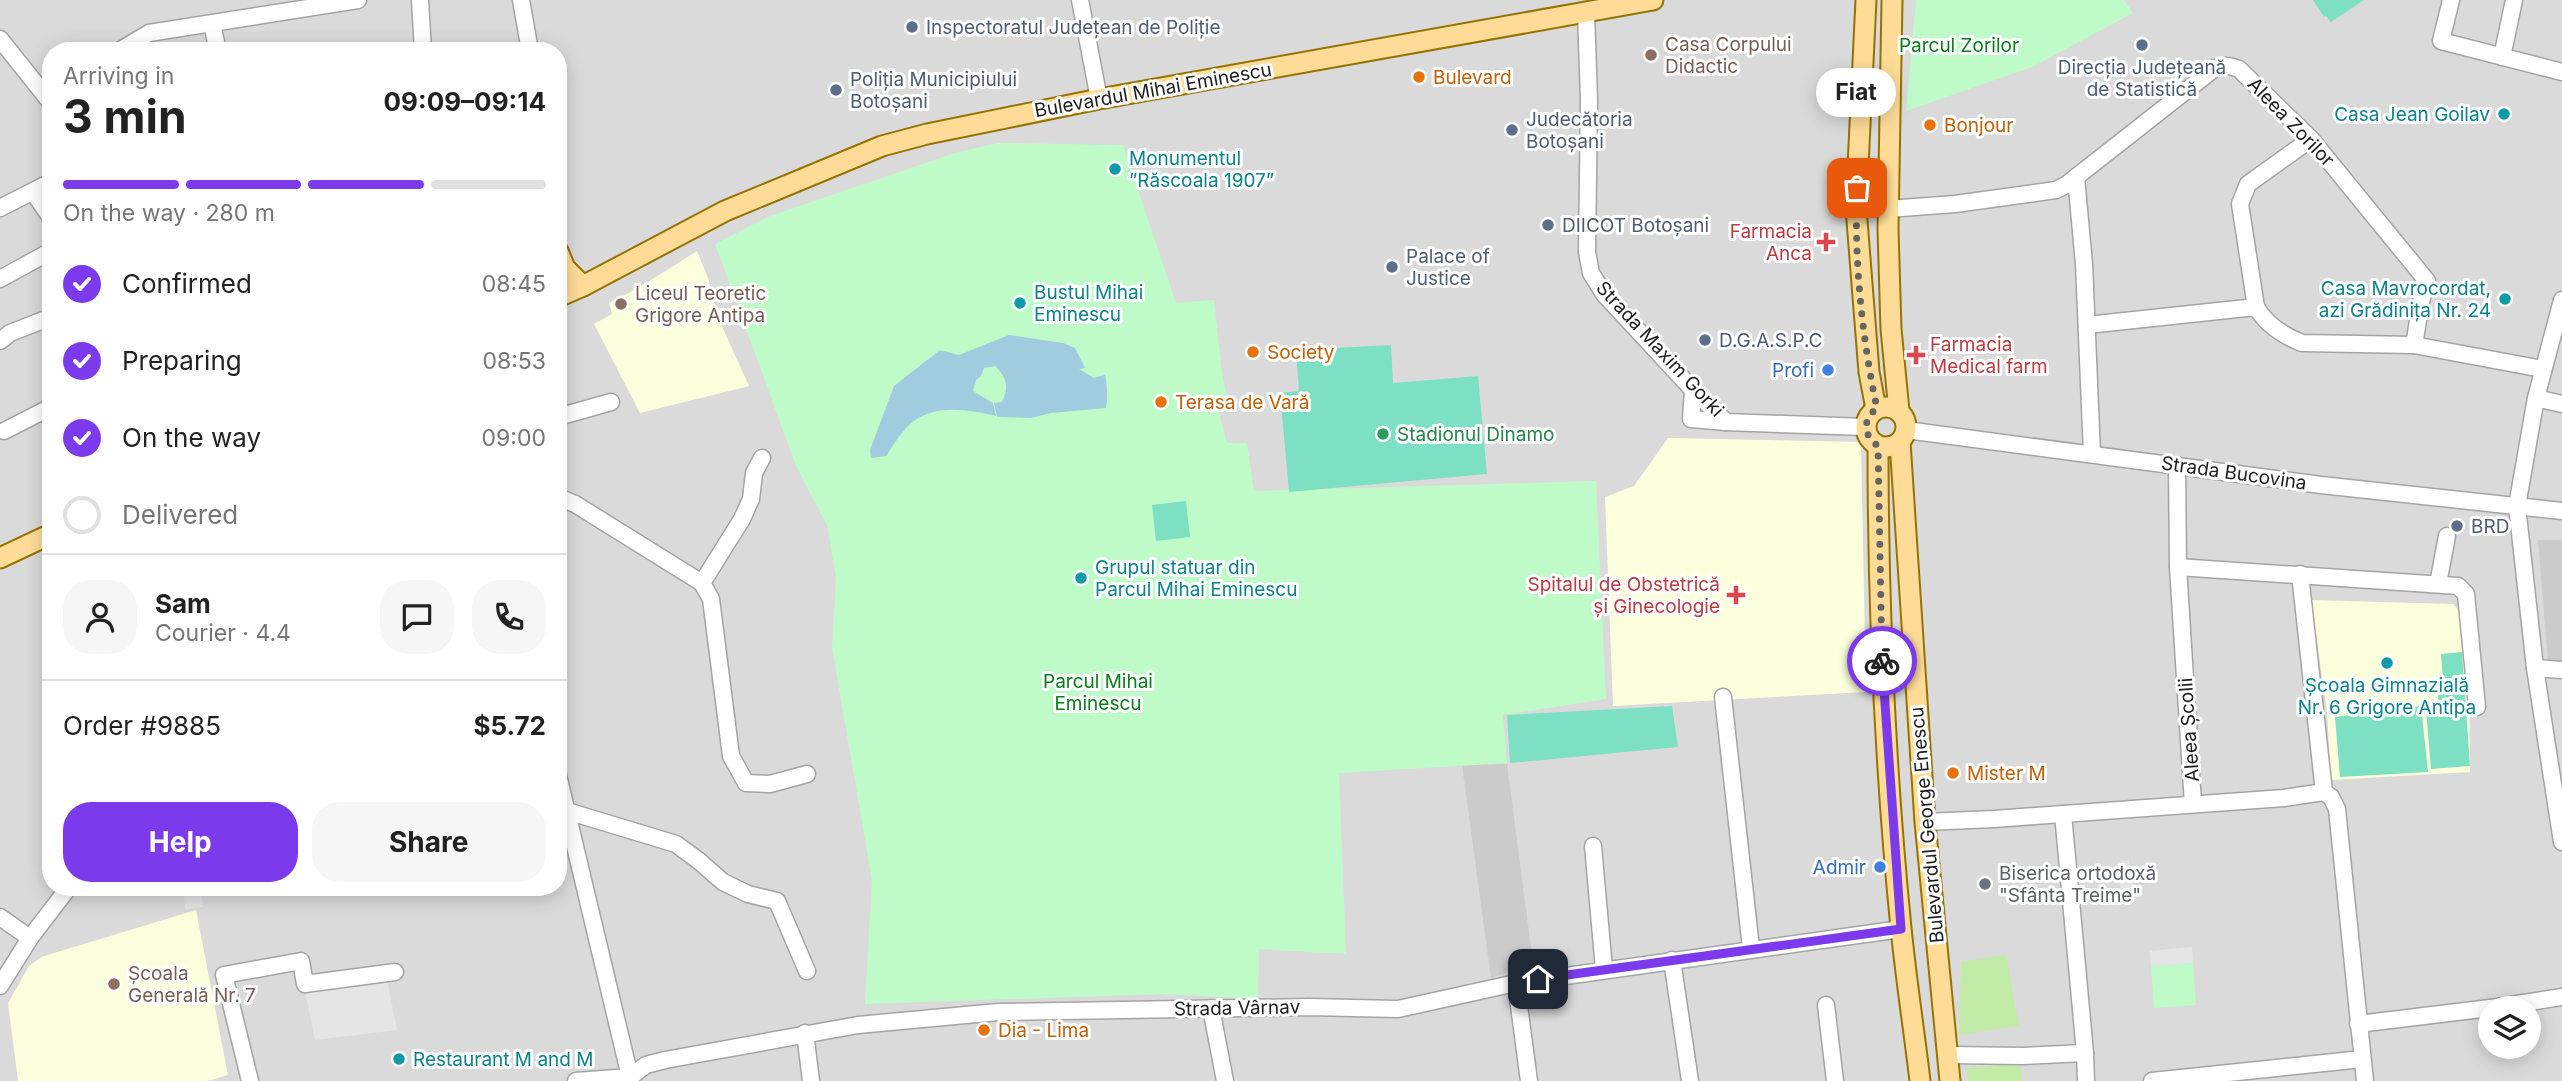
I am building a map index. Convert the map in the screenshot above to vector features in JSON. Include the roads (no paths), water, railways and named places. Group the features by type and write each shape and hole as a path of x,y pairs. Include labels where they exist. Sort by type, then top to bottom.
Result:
{"main road":[{"name":"Bulevardul Mihai Eminescu","path":"567,293 724,211 882,146 987,120 1653,0"},
{"path":"1867,0 1856,208 1869,372 1877,408"},
{"name":"Bulevardul George Enescu","path":"1892,0 1888,209 1891,329 1902,428 1925,822 1950,1081"},
{"path":"567,270 583,286"},
{"path":"1888,406 1902,428 1889,447 1878,446 1869,438 1865,427 1868,416 1877,408 1888,406"},
{"name":"Bulevardul George Enescu","path":"1878,446 1879,602 1901,929 1920,1081"},
{"path":"0,558 42,538"}],"street":[{"path":"134,42 149,33 212,24 306,4 358,0"},
{"path":"420,0 422,42"},
{"path":"521,0 528,42"},
{"path":"1080,0 1099,99"},
{"path":"2451,0 2441,41 2562,72"},
{"path":"2502,57 2514,0"},
{"name":"Strada Maxim Gorki","path":"1586,13 1589,100 1587,252 1591,274 1604,294 1726,422 1865,427"},
{"path":"212,24 216,42"},
{"path":"0,39 42,89"},
{"name":"Aleea Zorilor","path":"1888,209 1955,204 2056,190 2215,68 2223,65 2239,69 2311,138 2427,281 2423,288 2424,298 2414,345"},
{"path":"2311,138 2248,184 2240,204 2256,307 2260,314 2286,337 2302,343 2414,345 2542,369"},
{"path":"2076,177 2087,325 2092,454"},
{"path":"0,208 42,187"},
{"path":"33,192 42,205"},
{"path":"0,279 42,256"},
{"path":"2562,300 2542,369 2517,506 2535,668 2561,820 2562,842"},
{"path":"2087,325 2256,307"},
{"path":"0,341 10,333 42,321"},
{"path":"1693,390 1691,419 1726,422"},
{"path":"2536,398 2562,404"},
{"path":"567,414 611,402"},
{"path":"4,431 42,412"},
{"name":"Strada Bucovina","path":"1902,428 2321,485 2562,511"},
{"path":"702,583 742,519 751,499 754,473 762,458"},
{"name":"Aleea Școlii","path":"2176,465 2178,567 2193,804 2284,798 2325,792"},
{"path":"567,501 702,583 711,599 731,756 747,783 770,784 807,774"},
{"path":"2438,584 2447,536"},
{"path":"2178,567 2458,586 2466,594 2477,707"},
{"path":"2300,574 2325,792 2337,809 2365,1081"},
{"path":"2535,668 2562,670"},
{"path":"1723,697 1751,948"},
{"path":"1925,822 2193,804"},
{"path":"567,811 676,844 723,882 748,894 777,901 807,971"},
{"path":"567,811 631,1079"},
{"path":"2063,814 2087,1081"},
{"path":"1593,845 1604,969"},
{"path":"0,986 30,938 62,896"},
{"path":"0,917 30,938"},
{"name":"Strada Vârnav","path":"576,1081 631,1079 646,1065 805,1033 886,1022 998,1012 1211,1008 1398,1009 1516,983 1604,969 1901,929"},
{"path":"1672,960 1690,1081"},
{"path":"250,1081 224,975 301,961 305,984 395,972"},
{"path":"1516,983 1529,1081"},
{"path":"2541,1000 2562,997"},
{"path":"1826,1005 1835,1081"},
{"path":"1211,1008 1224,1081"},
{"path":"2358,1024 2478,1010"},
{"path":"805,1033 811,1081"},
{"path":"1948,1055 2085,1053"},
{"path":"2152,1081 2362,1059"}],"water":[{"path":"1009,335 1063,343 1075,348 1085,368 1079,369 1094,378 1105,375 1106,408 1051,413 1031,418 997,417 994,403 1002,402 1006,383 995,366 984,368 973,391 993,403 996,416 965,410 933,412 910,424 886,456 871,458 870,450 894,386 940,350 959,355"}],"place":[{"name":"Inspectoratul Județean de Poliție","path":"912,27"},
{"name":"Direcția Județeană de Statistică","path":"2142,45"},
{"name":"Casa Corpului Didactic","path":"1651,55"},
{"name":"Bulevard","path":"1419,77"},
{"name":"Poliția Municipiului Botoșani","path":"836,90"},
{"name":"Casa Jean Goilav","path":"2504,114"},
{"name":"Bonjour","path":"1930,125"},
{"name":"Judecătoria Botoșani","path":"1512,130"},
{"name":"Monumentul ”Răscoala 1907”","path":"1115,169"},
{"name":"Fiat","path":"1857,188"},
{"name":"DIICOT Botoșani","path":"1548,225"},
{"name":"Farmacia Anca","path":"1826,242"},
{"name":"Palace of Justice","path":"1392,267"},
{"name":"Casa Mavrocordat, azi Grădinița Nr. 24","path":"2505,299"},
{"name":"Bustul Mihai Eminescu","path":"1020,303"},
{"name":"Liceul Teoretic Grigore Antipa","path":"621,304"},
{"name":"D.G.A.S.P.C","path":"1705,340"},
{"name":"Society","path":"1253,352"},
{"name":"Farmacia Medical farm","path":"1916,355"},
{"name":"Profi","path":"1828,370"},
{"name":"Terasa de Vară","path":"1161,402"},
{"name":"Stadionul Dinamo","path":"1383,434"},
{"name":"BRD","path":"2457,526"},
{"name":"Grupul statuar din Parcul Mihai Eminescu","path":"1081,578"},
{"name":"Spitalul de Obstetrică și Ginecologie","path":"1736,595"},
{"name":"Școala Gimnazială Nr. 6 Grigore Antipa","path":"2387,663"},
{"name":"Mister M","path":"1953,773"},
{"name":"Admir","path":"1880,867"},
{"name":"Biserica ortodoxă \"Sfânta Treime\"","path":"1985,884"},
{"name":"Școala Generală Nr. 7","path":"114,984"},
{"name":"Dia - Lima","path":"984,1030"},
{"name":"Restaurant M and M","path":"399,1059"}],"park label":[{"name":"Parcul Zorilor","path":"1959,45"},
{"name":"Parcul Mihai Eminescu","path":"1098,692"}]}
